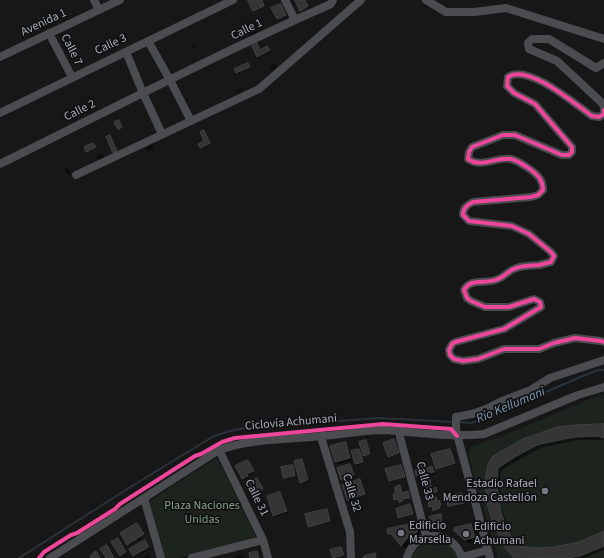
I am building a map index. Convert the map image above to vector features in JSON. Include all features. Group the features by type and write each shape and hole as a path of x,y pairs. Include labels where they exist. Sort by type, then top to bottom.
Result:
{"street":[{"path":"94,0 99,10"},
{"name":"Avenida 1","path":"0,57 120,0"},
{"name":"Calle 3","path":"0,113 233,0"},
{"path":"285,0 295,20"},
{"name":"Calle 1","path":"170,80 331,4 333,0"},
{"path":"76,175 259,89 361,0"},
{"path":"426,0 446,12 474,12 506,8 604,39"},
{"name":"Calle 7","path":"49,34 72,77"},
{"path":"604,63 596,68 549,39 532,39 528,43 529,49 557,60 604,106"},
{"path":"148,41 191,121"},
{"path":"126,52 162,134"},
{"path":"604,110 604,114 599,117 592,116 551,87 525,75 513,74 508,77 507,86 514,93 535,104 572,147 572,152 569,155 562,155 515,135 503,135 472,147 469,152 468,159 473,163 510,159 519,162 537,174 543,183 544,190 531,197 474,202 467,205 463,211 463,216 469,221 512,226 529,234 552,252 554,256 551,262 539,265 525,265 514,269 498,280 474,282 467,286 464,290 467,298 485,307 509,307 534,299 540,302 541,307 504,329 455,342 449,350 450,355 454,359 463,361 478,359 504,350 539,349 554,343 575,338 604,342"},
{"name":"Calle 2","path":"0,164 170,80"},
{"path":"490,558 457,432 456,417 472,414 486,409 531,390 550,378 604,360"},
{"path":"50,558 219,450 233,445 380,430 457,432 469,436 484,434 578,395 604,387"},
{"name":"Calle 33","path":"401,431 400,437 426,536"},
{"name":"Calle 32","path":"320,437 350,532 351,558"},
{"name":"Calle 31","path":"219,450 263,540 268,558"},
{"path":"144,498 161,558"},
{"path":"407,558 408,552 413,545 426,536 446,538 453,542 462,557 488,550"},
{"path":"192,558 263,540"}],"green space":[{"name":"Estadio Rafael Mendoza Castellón","path":"604,395 604,558 498,558 468,454 471,447 505,435 592,398"},
{"name":"Plaza Naciones Unidas","path":"215,459 218,460 255,534 253,540 179,558 165,558 150,503 151,500"},
{"path":"433,540 448,545 454,550 458,558 412,558 415,551 420,546"}],"building":[{"path":"248,0 262,0 264,6 253,11"},
{"path":"295,0 305,0 308,6 300,11"},
{"path":"281,4 286,15 277,19 271,8"},
{"path":"257,43 260,50 267,46 270,50 257,57 252,46"},
{"path":"248,63 250,67 236,73 234,69"},
{"path":"119,120 122,127 118,130 114,122"},
{"path":"204,130 210,143 200,148 198,144 204,141 200,132"},
{"path":"110,135 117,151 113,153 106,137"},
{"path":"93,143 96,147 86,152 84,147"},
{"path":"604,424 604,438 597,436 575,437 550,442 537,445 513,458 498,468 497,485 501,512 505,524 512,538 519,546 536,548 554,547 579,542 604,531 604,546 580,556 568,558 513,557 504,547 493,523 487,503 485,480 488,464 493,456 523,439 557,427"},
{"path":"394,439 399,453 388,457 383,443"},
{"path":"366,440 370,454 363,456 359,442"},
{"path":"346,442 350,458 335,462 330,446"},
{"path":"359,449 363,462 355,464 351,451"},
{"path":"450,449 455,463 436,469 431,454"},
{"path":"302,459 308,480 300,483 294,461"},
{"path":"248,460 254,471 247,474 248,476 242,479 235,466"},
{"path":"350,464 354,475 341,480 337,468"},
{"path":"426,464 427,468 432,466 434,472 416,476 415,470 419,469 418,466"},
{"path":"293,465 295,476 283,478 281,467"},
{"path":"401,465 405,477 389,481 385,469"},
{"path":"429,474 431,483 427,484 426,480 422,481 421,477"},
{"path":"257,478 263,489 251,495 245,484"},
{"path":"360,479 365,494 347,500 342,485"},
{"path":"400,485 402,493 408,491 410,498 403,499 403,501 399,502 398,499 394,500 393,494 395,493 395,487"},
{"path":"431,485 432,489 436,487 437,492 432,493 433,496 429,497 424,490 427,489 426,487"},
{"path":"280,492 287,511 273,516 267,496"},
{"path":"462,493 464,503 448,506 446,496"},
{"path":"436,497 437,501 439,500 441,505 439,506 440,508 433,511 432,506 429,507 428,503 430,502 429,499"},
{"path":"410,504 413,514 398,518 396,509"},
{"path":"327,509 330,521 308,527 305,514"},
{"path":"441,514 442,524 439,527 431,527 429,517"},
{"path":"137,523 144,534 127,545 120,533"},
{"name":"Edificio Marsella","path":"415,523 417,532 410,535 401,546 391,534 388,534 387,529"},
{"name":"Edificio Achumani","path":"471,524 475,537 465,540 454,531 454,528"},
{"path":"118,538 126,552 120,556 111,542"},
{"path":"145,540 149,547 133,556 129,549"},
{"path":"107,545 114,558 106,558 100,549"},
{"path":"341,547 344,555 333,558 330,550"},
{"path":"96,551 100,558 91,558 90,556"},
{"path":"257,551 259,558 250,558 249,553"},
{"path":"375,553 376,558 362,558 364,556"}],"waterway":[{"name":"Río Kellumani","path":"458,422 471,423 484,419 585,375 598,370 604,370"},
{"name":"Río Kellumani","path":"19,558 214,436 245,428 379,418 454,422"}],"cycle path":[{"path":"604,110 604,114 599,117 592,116 564,95 539,80 517,74 508,77 507,86 514,93 535,104 572,147 572,152 569,155 562,155 515,135 503,135 472,147 469,152 468,159 479,163 500,159 511,159 517,161 531,170 538,177 541,181 543,190 538,195 531,197 473,202 466,207 463,215 469,221 512,226 529,234 554,256 551,262 520,267 493,281 475,282 467,286 464,290 467,298 485,307 509,307 534,299 540,302 541,307 504,329 455,342 449,350 450,355 454,359 463,361 478,359 504,349 539,349 554,343 575,338 604,342"},
{"name":"Ciclovía Achumani","path":"39,558 44,552 115,509 120,504 195,456 222,442 235,438 383,424 451,429 457,436"}],"place":[{"name":"Estadio Rafael Mendoza Castellón","path":"545,491"},
{"name":"Edificio Marsella","path":"401,533"},
{"name":"Edificio Achumani","path":"466,534"}]}
